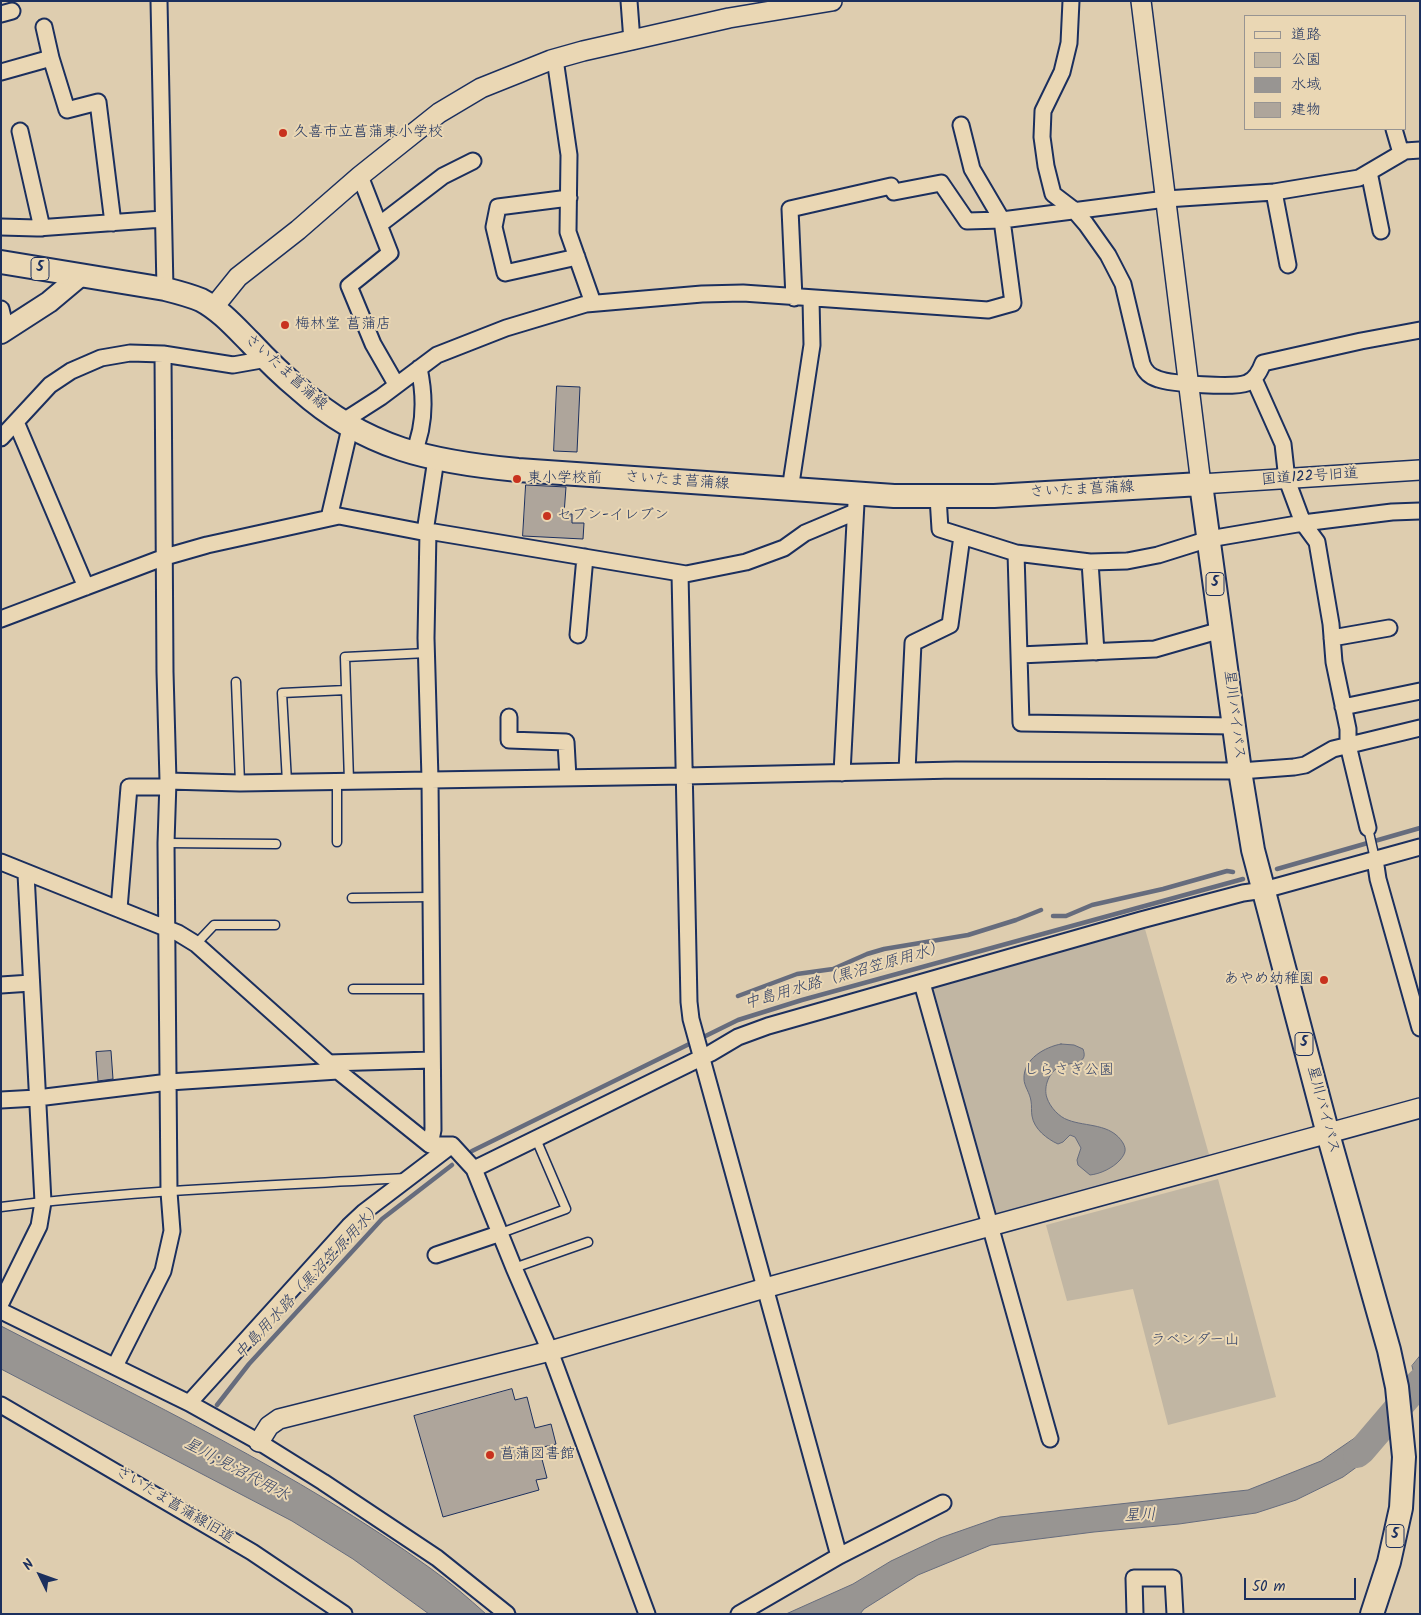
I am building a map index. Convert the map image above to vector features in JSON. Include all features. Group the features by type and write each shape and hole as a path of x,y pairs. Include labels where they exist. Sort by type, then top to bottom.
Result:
{"main road":[{"name":"さいたま菖蒲線","path":"1,262 165,289 201,300 232,324 299,390 346,425 413,454 472,466 790,490 856,503 1201,484"},
{"path":"4,332 49,302 80,276"},
{"name":"星川バイパス","path":"1201,484 1250,833 1328,1134 1390,1358 1400,1410 1404,1456 1401,1508 1389,1562 1372,1614"}],"street":[{"path":"159,1 162,219 165,289"},
{"path":"629,1 632,41"},
{"path":"213,308 238,277 298,230 360,176 439,114 481,88 555,59 583,51 729,18 832,1"},
{"path":"1071,1 1069,43 1062,72 1043,110 1042,137 1046,166 1053,194 1074,210 1086,224 1108,255 1123,284 1145,372 1158,379 1189,385 1245,384 1254,379 1263,363 1420,330"},
{"path":"1141,1 1201,484"},
{"path":"44,27 51,58 67,110 98,102 113,223"},
{"path":"1,72 51,58"},
{"path":"555,59 569,155 568,232 593,303"},
{"path":"330,518 346,425 396,384 437,355 506,328 593,303 702,294 743,293 988,310 1013,303 1002,220 972,169 961,125"},
{"path":"1394,130 1401,154"},
{"path":"20,131 42,228"},
{"path":"794,298 790,209 891,186 894,192 941,183 967,221 1002,220 1166,199 1274,192 1359,178 1405,151 1420,150"},
{"path":"379,225 442,176 473,161"},
{"path":"1369,172 1381,231"},
{"path":"360,176 390,253 348,286 373,344 396,384"},
{"path":"1274,192 1288,265"},
{"path":"569,198 498,207 494,227 505,273 577,257"},
{"path":"1,226 42,228 162,219"},
{"path":"790,490 812,345 811,299"},
{"path":"1,309 4,332"},
{"path":"1,438 50,385 71,371 101,358 130,353 163,354 233,365 267,359"},
{"path":"115,1366 163,1271 172,1231 169,1192 166,843 168,784 165,672 163,354"},
{"path":"413,454 418,441 422,413 422,385 418,368"},
{"path":"1254,379 1283,444 1287,480 1303,522 1317,542 1334,662 1348,729 1348,745 1369,830"},
{"path":"16,422 86,587"},
{"path":"430,1145 433,1130 427,531 436,459"},
{"name":"国道122号旧道","path":"1201,484 1420,470"},
{"path":"938,497 940,529 1016,553 1090,562 1127,560 1158,555 1209,538 1303,522 1392,512 1420,511"},
{"path":"1,619 165,557 207,545 339,516 686,574 746,562 784,548 805,533 856,503"},
{"path":"842,773 856,503"},
{"path":"907,771 913,644 950,625 962,536"},
{"path":"1016,553 1021,723 1234,726"},
{"path":"578,635 586,557"},
{"path":"1090,562 1096,652"},
{"path":"680,573 689,1002 693,1030 839,1556"},
{"path":"1332,638 1389,628"},
{"path":"1019,655 1155,649 1221,630"},
{"path":"1343,707 1420,691"},
{"path":"509,717 509,740 566,742 568,778"},
{"path":"119,909 129,787 240,782 907,771 1240,771 1294,768 1305,765 1333,749 1420,728"},
{"path":"471,1167 536,1139 700,1054 768,1026 922,984 1141,920 1243,893 1264,890 1374,855 1420,847"},
{"path":"1374,855 1378,879 1420,1028"},
{"path":"1,862 26,874 178,933 196,944 333,1067 430,1145 453,1147 471,1167 501,1233 550,1351 647,1614"},
{"path":"1,1303 39,1226 43,1202 26,874"},
{"path":"1,985 31,983"},
{"path":"922,984 1050,1439"},
{"path":"1,1100 37,1098 169,1082 432,1060"},
{"path":"259,1442 269,1426 279,1419 550,1351 765,1288 1420,1108"},
{"path":"189,1403 364,1212 453,1147"},
{"path":"436,1255 501,1233"},
{"path":"1,1311 189,1403 259,1442 437,1558 507,1614"},
{"name":"さいたま菖蒲線旧道","path":"1,1405 252,1552 344,1614"},
{"path":"739,1614 839,1556 943,1503"},
{"path":"1135,1614 1134,1578 1173,1578 1175,1614"}],"lane":[{"path":"337,842 343,781 346,690 345,657 427,653"},
{"path":"236,682 240,782"},
{"path":"287,782 282,693 346,690"},
{"path":"1369,830 1374,855"},
{"path":"166,843 276,844"},
{"path":"352,898 431,897"},
{"path":"196,944 214,925 275,925"},
{"path":"353,989 432,988"},
{"path":"501,1233 566,1209 536,1139"},
{"path":"1,1207 169,1192 412,1177"},
{"path":"514,1268 588,1242"}],"green space":[{"name":"しらさぎ公園","path":"1142,926 1145,929 1210,1158 997,1218 991,1215 930,990 934,986"},
{"name":"ラベンダー山","path":"1218,1179 1276,1397 1168,1425 1133,1289 1067,1301 1046,1225"}],"water":[{"path":"1061,1044 1074,1045 1083,1049 1084,1058 1078,1062 1057,1068 1050,1075 1046,1094 1050,1105 1065,1119 1112,1132 1123,1143 1125,1148 1122,1158 1117,1163 1098,1173 1090,1175 1078,1165 1077,1160 1081,1148 1075,1137 1070,1135 1058,1144 1042,1133 1033,1121 1030,1098 1024,1082 1027,1066 1042,1051"},
{"name":"星川;見沼代用水","path":"1,1326 220,1439 327,1500 430,1568 452,1584 486,1614 429,1614 353,1559 292,1521 1,1369"},
{"path":"1420,1356 1420,1398 1412,1366"},
{"path":"1381,1413 1385,1441 1369,1458 1343,1477 1296,1500 1256,1513 1179,1524 991,1545 918,1575 864,1609 860,1614 786,1614 853,1584 891,1561 940,1538 1000,1517 1248,1490 1321,1461 1362,1433"}],"building":[{"path":"557,386 580,387 577,452 554,451"},
{"path":"526,485 566,487 564,514 572,514 572,523 584,523 583,539 523,536"},
{"path":"111,1051 113,1079 98,1081 96,1052"},
{"path":"512,1389 515,1400 527,1397 535,1428 551,1424 556,1444 539,1448 547,1478 536,1480 539,1490 443,1517 414,1416"}],"waterway":[{"name":"中島用水路（黒沼笠原用水）","path":"1277,869 1420,828"},
{"path":"1053,916 1066,916 1092,905 1163,889 1227,871 1233,872"},
{"name":"中島用水路（黒沼笠原用水）","path":"472,1151 738,1020 802,1000 1243,879"},
{"path":"738,996 797,974 833,969 867,954 884,949 968,935 1041,910"},
{"name":"中島用水路（黒沼笠原用水）","path":"217,1405 249,1364 382,1219 452,1165"},
{"name":"星川","path":"1357,1454 1420,1382"}],"place":[{"name":"久喜市立菖蒲東小学校","path":"283,133"},
{"name":"梅林堂 菖蒲店","path":"285,325"},
{"name":"東小学校前","path":"517,479"},
{"name":"セブン-イレブン","path":"547,516"},
{"name":"あやめ幼稚園","path":"1324,980"},
{"name":"菖蒲図書館","path":"490,1455"}]}
